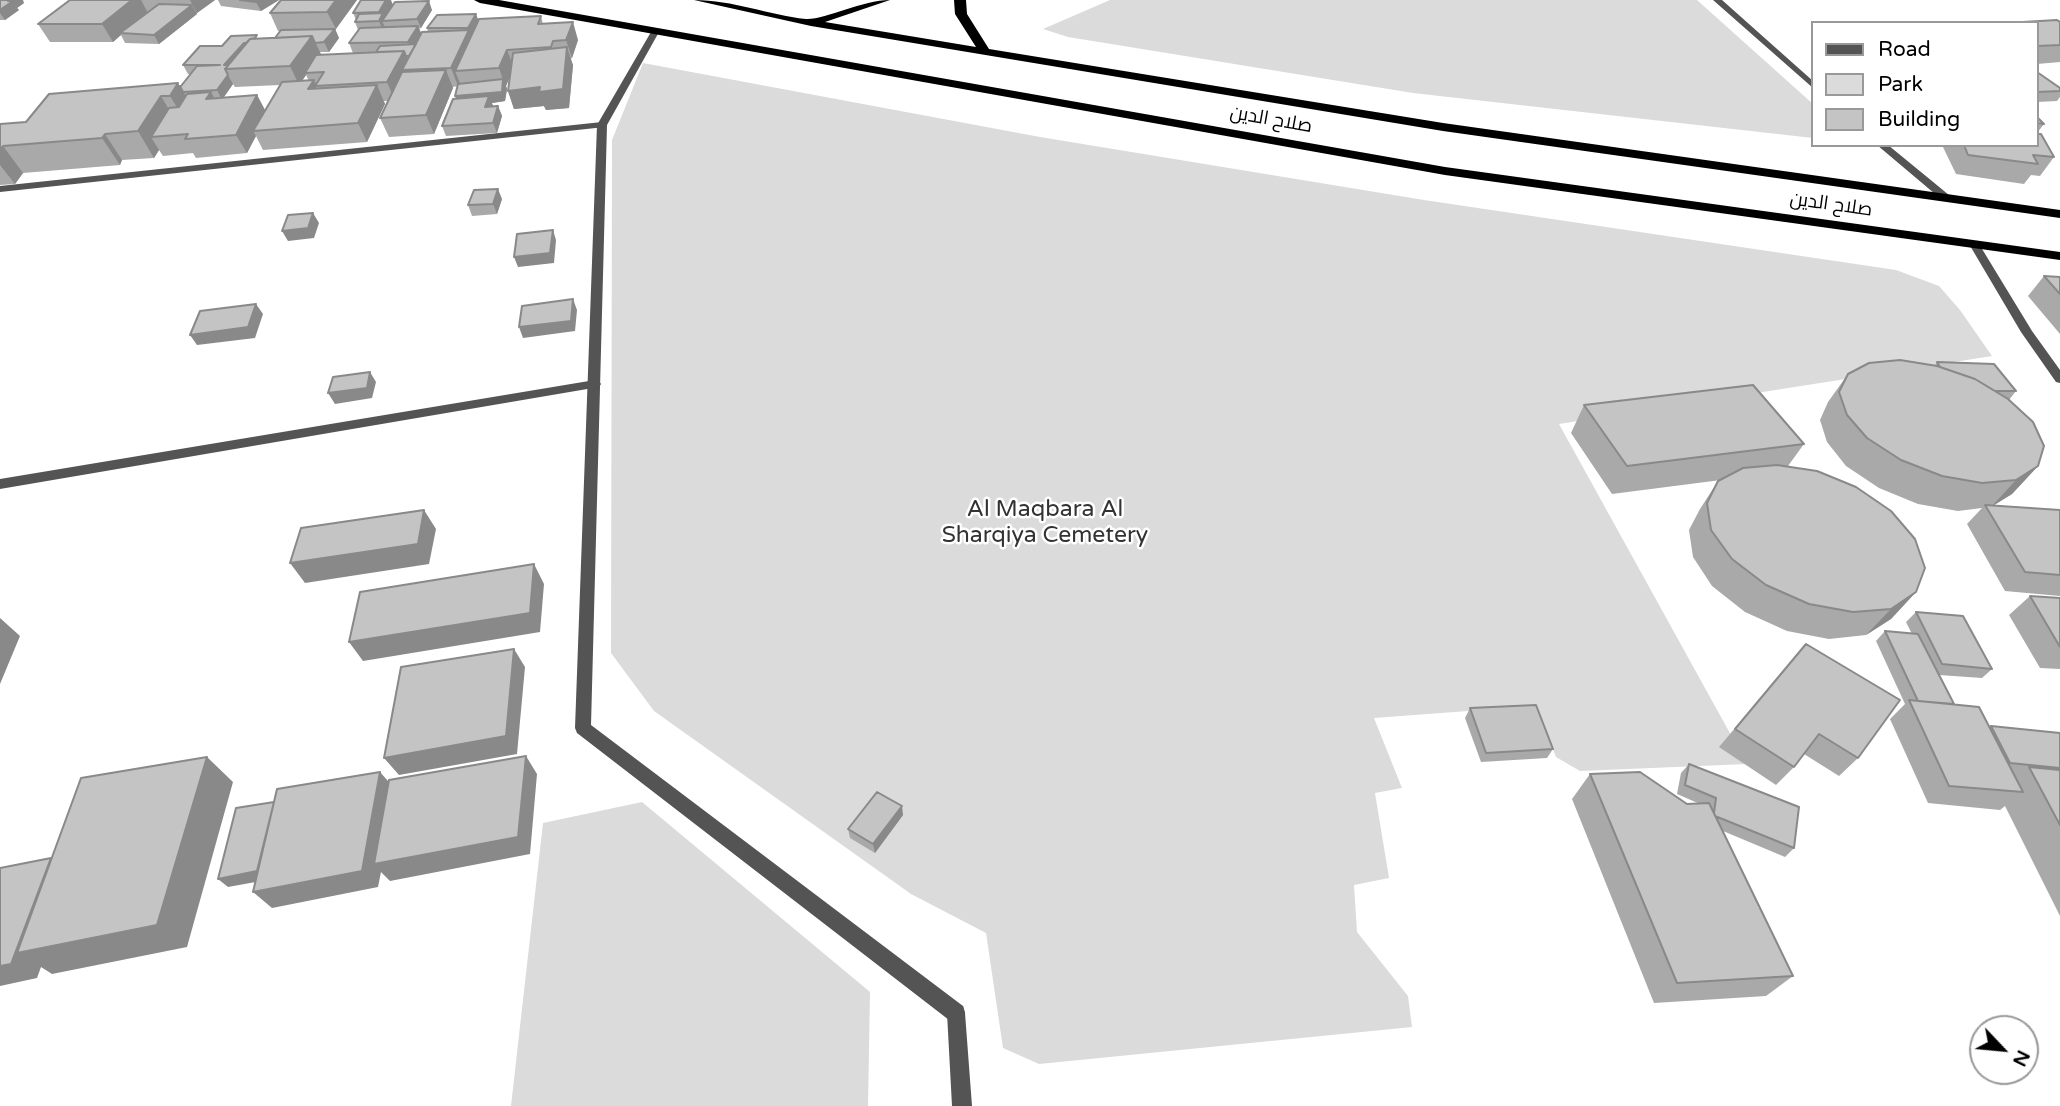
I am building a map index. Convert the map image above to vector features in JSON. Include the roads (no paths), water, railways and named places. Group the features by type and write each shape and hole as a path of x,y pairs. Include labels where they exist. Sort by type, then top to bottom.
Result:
{"highway":[{"name":"صلاح الدين","path":"480,0 1445,171 2060,256"},
{"name":"صلاح الدين","path":"700,0 811,23 1457,129 2060,214"},
{"path":"811,23 884,0"},
{"path":"960,0 961,14 985,52"}],"street":[{"path":"1717,0 1812,84"},
{"path":"654,32 602,125 583,728 956,1013 962,1106"},
{"path":"0,189 602,125"},
{"path":"1884,147 1945,197"},
{"path":"1974,244 2027,332 2060,379"},
{"path":"0,484 595,384"}],"park label":[{"name":"Al Maqbara Al Sharqiya Cemetery","path":"1045,523"}]}
